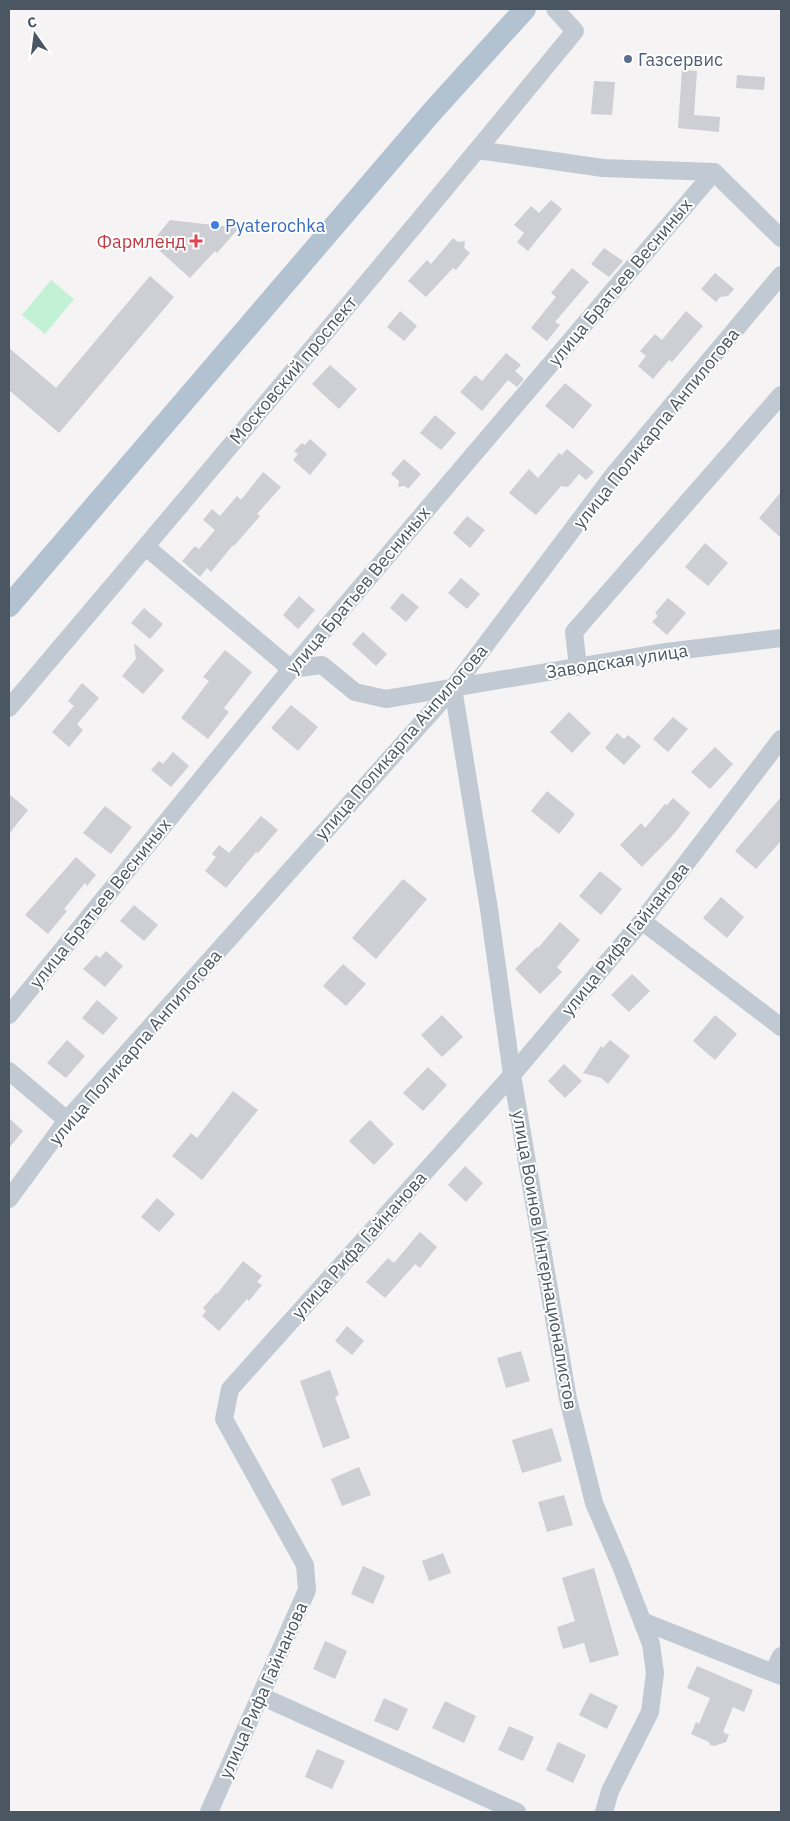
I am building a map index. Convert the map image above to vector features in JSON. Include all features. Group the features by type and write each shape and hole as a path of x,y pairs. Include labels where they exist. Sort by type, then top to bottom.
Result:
{"main road":[{"path":"9,606 418,128 525,9"}],"street":[{"name":"Московский проспект","path":"9,708 146,547 575,30 555,9"},
{"path":"477,150 603,168 714,172 781,238"},
{"name":"улица Братьев Весниных","path":"9,1015 291,668 714,172"},
{"name":"улица Поликарпа Анпилогова","path":"9,1199 67,1120 452,688 615,473 781,275"},
{"path":"578,667 574,632 781,395"},
{"path":"146,547 291,668"},
{"name":"Заводская улица","path":"291,668 322,665 354,692 386,699 666,652 781,638"},
{"name":"улица Воинов Интернационалистов","path":"452,688 489,909 512,1075 568,1399 594,1503 651,1644 655,1673 650,1712 610,1791 604,1812"},
{"name":"улица Рифа Гайнанова","path":"209,1812 307,1590 305,1565 224,1418 230,1390 512,1075 642,921 781,739"},
{"path":"642,921 781,1027"},
{"path":"9,1070 67,1120"},
{"path":"642,1621 777,1674 781,1656"},
{"path":"261,1696 517,1812"}],"green space":[{"path":"51,280 74,299 45,334 22,315"}],"building":[{"path":"682,70 697,71 694,115 720,117 719,132 678,128"},
{"path":"737,75 765,77 764,90 736,88"},
{"path":"594,81 615,82 612,115 591,114"},
{"path":"551,200 562,209 528,251 517,242 524,233 514,225 531,206 539,213"},
{"path":"170,220 239,228 217,253 215,251 190,278 151,243"},
{"path":"453,238 458,242 465,241 464,248 470,253 456,270 453,268 426,297 408,281 427,260 431,264"},
{"path":"604,248 623,261 609,277 591,264"},
{"path":"572,268 589,282 555,322 560,325 547,341 531,328 556,297 551,293"},
{"path":"715,273 734,289 728,296 720,297 716,302 701,289"},
{"path":"150,276 174,297 59,433 9,390 9,348 56,388"},
{"path":"400,311 417,326 404,341 387,327"},
{"path":"686,311 703,326 672,362 669,360 653,379 638,366 646,356 640,351 655,334 662,340"},
{"path":"506,353 521,365 515,371 524,379 517,387 508,380 482,411 460,392 475,375 482,381"},
{"path":"330,365 357,389 339,409 312,384"},
{"path":"565,383 592,405 573,429 545,406"},
{"path":"435,415 456,433 441,450 420,433"},
{"path":"310,439 327,454 310,475 293,460 298,454 294,451 302,443 305,445"},
{"path":"567,449 594,472 586,480 579,474 568,487 561,486 536,515 509,493 529,469 538,478 559,453 562,455"},
{"path":"404,459 421,474 408,489 405,486 398,487 399,481 391,474"},
{"path":"263,472 281,487 257,514 260,516 211,572 207,568 200,577 182,561 195,546 199,549 215,530 203,520 212,509 220,516 237,496 241,500"},
{"path":"781,492 781,538 759,518"},
{"path":"467,516 485,530 470,548 453,533"},
{"path":"705,543 728,563 708,586 685,567"},
{"path":"461,578 480,594 467,609 448,593"},
{"path":"402,593 419,607 406,622 390,608"},
{"path":"299,596 315,610 298,629 283,615"},
{"path":"668,598 686,613 667,635 652,622 658,616 655,613"},
{"path":"144,608 163,624 150,639 131,623"},
{"path":"363,632 387,654 376,666 352,644"},
{"path":"134,643 164,670 143,694 122,676 136,659"},
{"path":"225,650 252,672 224,708 229,712 208,739 181,718 209,681 203,677"},
{"path":"82,683 99,698 77,724 83,730 69,747 52,732 74,706 68,701"},
{"path":"291,705 318,727 298,751 271,728"},
{"path":"569,712 591,733 572,753 550,732"},
{"path":"673,717 688,729 668,752 653,739"},
{"path":"617,733 624,739 628,735 641,746 624,765 605,748"},
{"path":"715,747 733,764 710,789 691,772"},
{"path":"173,752 189,766 171,787 151,770 159,761 163,764"},
{"path":"547,791 575,814 559,834 531,811"},
{"path":"9,794 28,810 9,834"},
{"path":"781,797 781,841 756,869 735,851"},
{"path":"673,798 690,813 674,834 642,867 620,845 641,823 645,828 665,804 667,805"},
{"path":"105,806 132,827 111,854 83,833"},
{"path":"261,816 278,830 258,853 256,852 226,888 205,871 216,857 212,854 219,845 229,853"},
{"path":"76,857 96,875 87,886 85,883 64,909 67,911 48,934 25,915"},
{"path":"600,871 622,889 601,915 579,896"},
{"path":"403,879 427,899 376,959 352,938"},
{"path":"721,897 744,917 727,938 703,918"},
{"path":"134,905 158,925 144,941 120,921"},
{"path":"560,922 580,940 557,967 562,972 540,994 515,969 538,948"},
{"path":"106,951 123,966 105,987 83,969 96,955 100,958"},
{"path":"343,964 366,984 346,1006 323,986"},
{"path":"632,974 650,991 629,1012 611,995"},
{"path":"97,1000 118,1018 103,1035 82,1018"},
{"path":"442,1015 463,1037 442,1057 421,1035"},
{"path":"715,1015 737,1034 715,1060 693,1041"},
{"path":"67,1040 85,1056 66,1078 47,1063"},
{"path":"610,1040 630,1056 608,1084 601,1078 583,1073 601,1046 603,1048"},
{"path":"564,1064 582,1081 565,1098 548,1081"},
{"path":"428,1067 447,1085 423,1111 403,1093"},
{"path":"233,1091 258,1110 202,1180 172,1156 191,1133 197,1138"},
{"path":"9,1118 23,1131 9,1148"},
{"path":"370,1120 394,1144 374,1165 349,1141"},
{"path":"465,1166 483,1183 466,1202 448,1185"},
{"path":"157,1198 175,1214 159,1232 141,1217"},
{"path":"420,1232 437,1247 420,1268 415,1264 385,1298 366,1282 388,1258 394,1263"},
{"path":"243,1261 262,1276 257,1282 262,1285 219,1331 202,1316 206,1311 203,1308 217,1294"},
{"path":"347,1326 364,1341 352,1355 335,1341"},
{"path":"521,1351 530,1381 506,1388 497,1358"},
{"path":"330,1370 339,1395 335,1397 350,1438 323,1448 300,1381"},
{"path":"552,1428 562,1461 522,1473 512,1440"},
{"path":"359,1467 371,1495 342,1506 331,1479"},
{"path":"564,1495 573,1525 547,1532 538,1502"},
{"path":"443,1553 451,1573 429,1581 422,1561"},
{"path":"363,1566 385,1576 373,1604 351,1594"},
{"path":"594,1568 619,1655 590,1663 584,1643 563,1649 557,1627 575,1621 562,1578"},
{"path":"325,1641 347,1651 335,1679 313,1669"},
{"path":"697,1666 753,1690 744,1712 733,1707 723,1732 729,1735 726,1742 714,1746 691,1734 696,1722 699,1724 710,1698 687,1688"},
{"path":"590,1693 618,1706 607,1729 579,1715"},
{"path":"384,1698 408,1709 398,1731 374,1721"},
{"path":"445,1701 476,1716 464,1743 432,1728"},
{"path":"509,1726 534,1737 523,1761 498,1750"},
{"path":"558,1742 586,1755 573,1783 546,1770"},
{"path":"317,1749 345,1761 332,1789 305,1777"}],"place":[{"name":"Газсервис","path":"628,59"},
{"name":"Pyaterochka","path":"215,225"},
{"name":"Фармленд","path":"196,241"}]}
